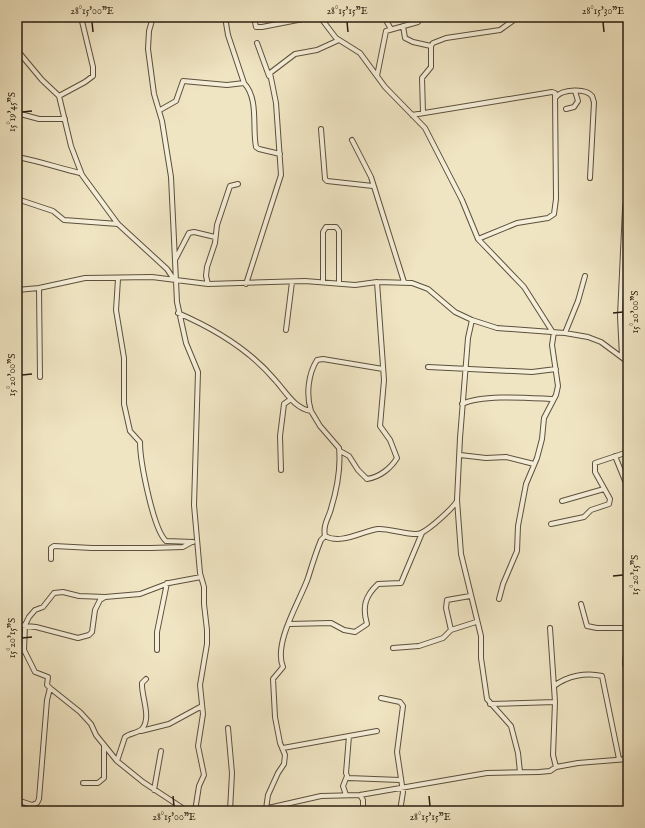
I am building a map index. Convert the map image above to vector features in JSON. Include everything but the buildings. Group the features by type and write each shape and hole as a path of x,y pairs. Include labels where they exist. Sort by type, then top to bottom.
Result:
{"street":[{"path":"59,96 93,76 93,67 81,17"},
{"path":"153,17 149,31 148,49 154,94 160,110 171,177 173,240 176,258 175,281 178,313 186,343 198,372 194,505 201,577 204,587 207,637 200,685 202,718 198,746 204,772 198,786 195,811"},
{"path":"225,17 228,35 244,83 251,95 256,147 259,150 280,154"},
{"path":"254,17 256,27 313,17"},
{"path":"320,17 332,34 360,53 385,87 425,128 462,200 478,238 524,287 553,332 552,346 558,386 544,418 542,439 526,484 518,526 517,551 503,584 499,599"},
{"path":"384,17 391,29"},
{"path":"377,76 386,31 418,22 421,17"},
{"path":"423,113 422,78 431,67 431,46 436,41 446,38 500,30 518,17"},
{"path":"627,17 628,24"},
{"path":"404,26 405,38 431,46"},
{"path":"269,76 272,71 289,57 300,52 317,50 339,40"},
{"path":"246,284 280,175 276,103 269,76 257,43"},
{"path":"17,50 42,80 59,96 80,172 118,224 167,269 175,281"},
{"path":"160,110 176,101 183,81 227,85 244,83"},
{"path":"556,97 564,91 588,93 592,96 594,102 590,178"},
{"path":"566,109 574,107 578,101 575,91"},
{"path":"412,115 552,92 556,93 556,199 554,214 548,218 517,223 478,238"},
{"path":"17,113 39,119 65,119"},
{"path":"321,129 325,179 330,181 373,186"},
{"path":"352,140 369,172 404,282"},
{"path":"17,157 39,161 80,172"},
{"path":"208,284 206,272 216,237 216,225 230,186 238,184"},
{"path":"622,357 620,316 625,209 628,187"},
{"path":"17,199 53,211 64,220 118,224"},
{"path":"323,282 323,232 326,227 336,227 338,229 339,283"},
{"path":"176,258 189,234 198,232 216,237"},
{"path":"565,332 579,298 585,276"},
{"path":"17,290 39,288 73,280 152,277 208,284 323,282 355,285 377,282 404,282 419,285 428,289 455,312 472,320 497,328 565,332 595,339 628,362"},
{"path":"118,279 116,310 124,358 124,401 130,431 140,442 141,466 151,506 162,537 166,541 193,542"},
{"path":"286,330 292,282"},
{"path":"340,451 349,456 358,470 367,478 374,478 393,465 397,458 390,440 380,423 384,385 377,282"},
{"path":"39,288 40,376"},
{"path":"178,313 221,334 248,352 260,362 298,407 311,411"},
{"path":"472,320 468,330 462,404 457,500 460,554 476,622 481,636 481,658 487,699 511,726 518,753 520,772"},
{"path":"266,809 268,795 285,762 275,717 273,679 283,667 281,661 293,610 308,578 314,554 321,540 325,536 325,526 330,511 339,467 340,451 338,445 320,426 311,411 308,402 308,391 317,360 323,359 383,369"},
{"path":"428,367 532,372 556,369"},
{"path":"462,404 474,400 504,398 553,399"},
{"path":"281,470 280,436 284,404 291,399"},
{"path":"551,524 584,517 594,509 607,505 610,499 596,472 595,463 628,452"},
{"path":"460,455 486,458 506,457 534,464"},
{"path":"615,456 628,488"},
{"path":"562,501 604,488"},
{"path":"289,624 331,623 344,630 355,632 367,624 364,611 368,594 378,584 401,583 422,533 447,513 457,500"},
{"path":"325,536 335,538 353,537 386,529 413,534 422,533"},
{"path":"51,559 51,548 54,546 92,548 184,547 197,538"},
{"path":"187,811 154,790 117,762 96,735 91,724 80,712 47,685 48,677 35,672 24,650 25,625 31,613 43,607 51,596 58,592 79,596 105,597 140,594 166,583 201,577"},
{"path":"157,650 157,632 166,583"},
{"path":"451,630 446,608 447,600 470,596"},
{"path":"17,625 25,625 78,638 86,636 92,632 95,610 100,600 105,597"},
{"path":"581,604 587,626 597,628 628,628"},
{"path":"393,648 419,646 443,638 451,630 476,622"},
{"path":"550,628 555,702 553,755 556,767"},
{"path":"628,632 625,664 628,671"},
{"path":"17,649 24,650"},
{"path":"554,686 570,677 602,676 619,759"},
{"path":"140,731 144,725 146,716 141,691 142,683 146,679"},
{"path":"17,800 32,805 37,804 39,799 47,700 50,688"},
{"path":"380,698 400,702 403,706 397,752 402,788 400,811"},
{"path":"490,704 555,702"},
{"path":"117,762 125,737 140,731 166,725 202,706"},
{"path":"228,728 232,773 230,811"},
{"path":"283,748 377,731"},
{"path":"346,796 343,786 347,776 349,736"},
{"path":"83,783 98,783 104,778 104,745"},
{"path":"154,790 161,751"},
{"path":"255,811 321,796 360,795 487,773 539,772 556,767 628,758"},
{"path":"347,776 352,779 400,780"},
{"path":"360,795 363,800 363,811"},
{"path":"31,811 32,805"}]}
